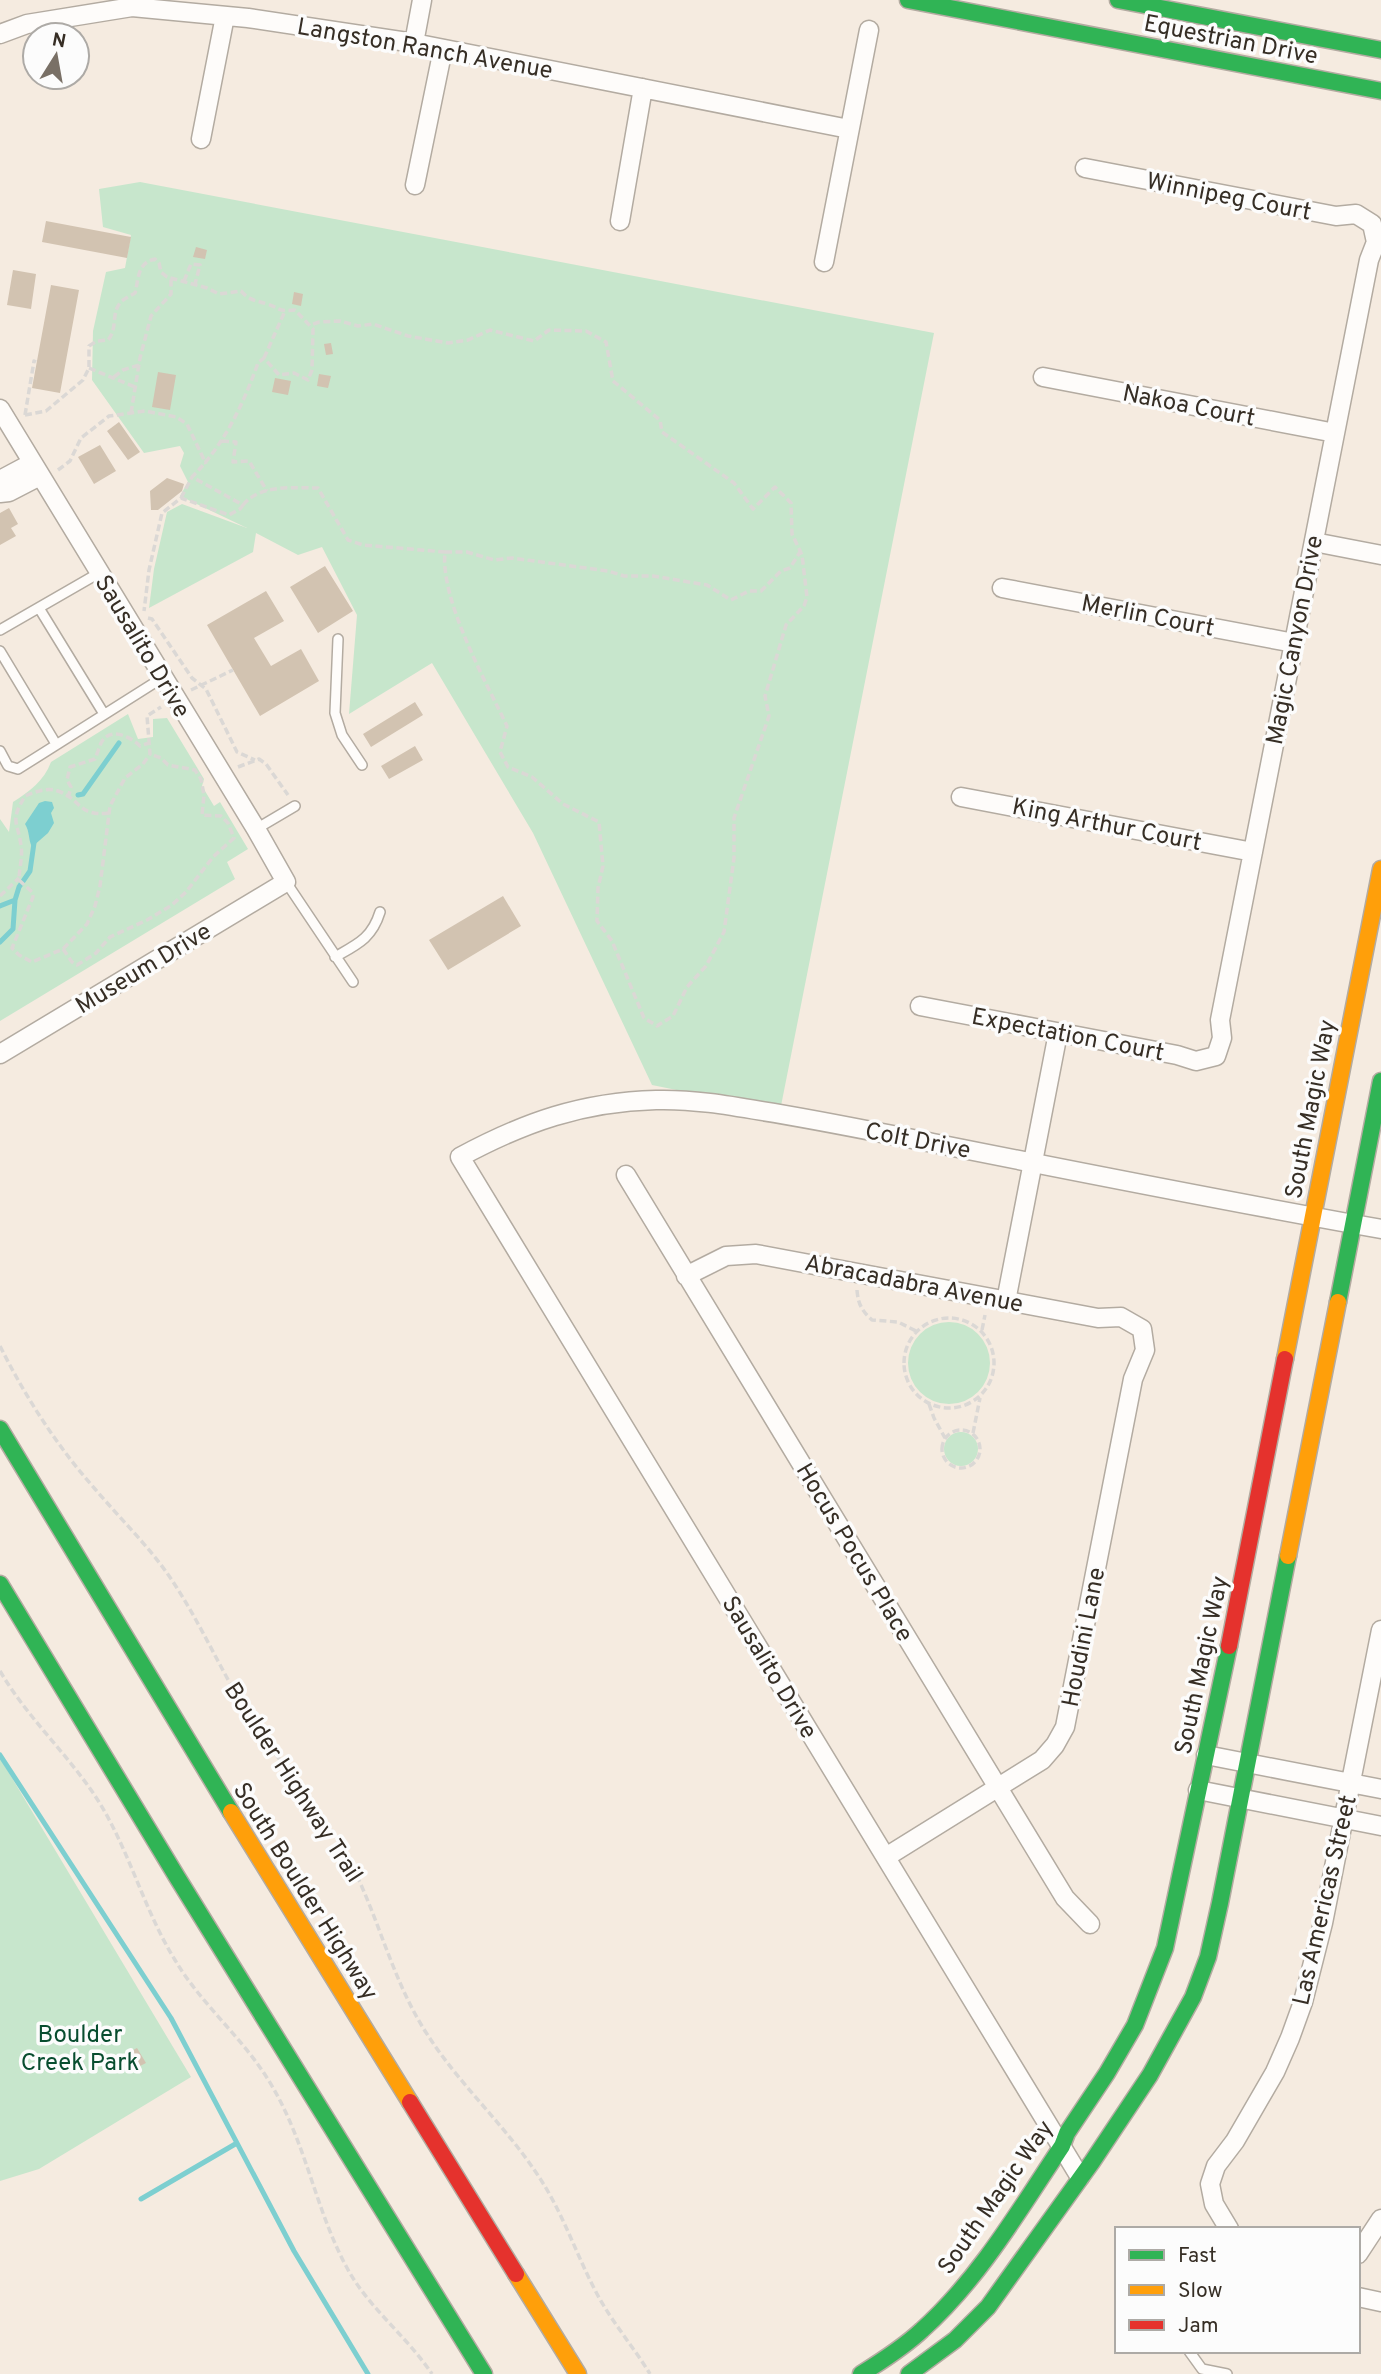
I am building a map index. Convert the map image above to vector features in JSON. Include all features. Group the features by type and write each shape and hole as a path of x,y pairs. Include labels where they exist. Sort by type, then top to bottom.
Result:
{"street":[{"path":"414,43 422,0"},
{"name":"Equestrian Drive","path":"908,0 1381,91"},
{"name":"Equestrian Drive","path":"1118,0 1381,50"},
{"name":"Langston Ranch Avenue","path":"0,34 27,24 132,7 225,16 414,43 849,129"},
{"path":"201,139 225,16"},
{"path":"824,262 869,30"},
{"path":"415,185 443,49"},
{"path":"620,221 643,88"},
{"name":"Winnipeg Court","path":"1085,168 1336,216 1356,214 1372,225"},
{"name":"Magic Canyon Drive","path":"1216,1056 1222,1038 1220,1020 1369,260 1376,242 1372,225"},
{"name":"Nakoa Court","path":"1043,377 1335,433"},
{"name":"Sausalito Drive","path":"3,414 286,882"},
{"path":"0,483 2,480 39,473"},
{"path":"0,493 9,492 39,473"},
{"path":"1314,542 1381,555"},
{"name":"Merlin Court","path":"1002,588 1294,643"},
{"name":"King Arthur Court","path":"961,797 1253,852"},
{"name":"South Magic Way","path":"861,2374 907,2343 929,2324 990,2253 1062,2146 1067,2133 1135,2025 1165,1948 1270,1443 1381,869"},
{"name":"Museum Drive","path":"0,1054 286,882"},
{"name":"Expectation Court","path":"920,1006 1177,1055 1196,1061 1216,1056"},
{"path":"1006,1301 1058,1033"},
{"path":"909,2374 955,2340 988,2307 1150,2076 1193,1997 1211,1944 1381,1081"},
{"name":"Colt Drive","path":"460,1157 497,1137 540,1119 578,1109 655,1100 689,1101 806,1118 1312,1217 1381,1228"},
{"name":"Sausalito Drive","path":"460,1157 1080,2177"},
{"name":"Hocus Pocus Place","path":"626,1175 1065,1898 1090,1924"},
{"name":"Abracadabra Avenue","path":"686,1276 726,1256 756,1254 1098,1318 1121,1317 1142,1329"},
{"name":"Houdini Lane","path":"886,1857 1042,1760 1065,1727 1133,1379 1145,1350 1142,1329"},
{"name":"South Boulder Highway","path":"0,1429 249,1842 578,2374"},
{"path":"0,1584 177,1877 484,2374"},
{"name":"Las Americas Street","path":"1228,2227 1214,2204 1210,2184 1216,2166 1235,2141 1275,2072 1290,2038 1314,1965 1381,1630"},
{"path":"1206,1755 1381,1789"},
{"path":"1198,1790 1381,1826"},
{"path":"1360,2251 1381,2219"},
{"path":"1360,2297 1381,2302"}],"lane":[{"path":"0,630 99,573"},
{"path":"39,608 104,714"},
{"path":"338,639 335,713 342,735 362,765"},
{"path":"0,651 56,744"},
{"path":"0,751 8,766 18,769 162,678"},
{"path":"256,829 295,806"},
{"path":"286,882 353,982"},
{"path":"335,957 360,943 375,928 380,912"},
{"path":"1190,2353 1202,2369 1227,2374"}],"path":[{"path":"3,414 25,415 46,411 83,380 89,368 89,346 97,341 108,340 114,332 120,302 135,293 141,266 155,259 161,272 172,278 219,294 241,291 248,299 257,303 285,311 295,310 313,328 312,370 308,380 294,373 279,375 264,358"},
{"path":"184,281 191,264 200,265 195,284"},
{"path":"131,413 151,316 171,294 172,278"},
{"path":"285,311 264,358 258,363 233,423 206,464 192,477 181,498 162,513 149,570 143,617 152,619 192,678 206,689 237,752 266,764 295,806"},
{"path":"311,325 319,321 340,321 358,326 373,324 408,336 448,343 468,340 490,330 534,341 549,330 586,331 606,342 613,382 660,420 662,432 734,483 752,509 775,487 791,503 792,534 800,552 807,597 804,606 786,625 765,696 769,716 734,818 734,858 724,932 706,966 687,987 673,1016 657,1026 645,1018 612,941 597,921 598,888 603,866 599,822 563,804 531,777 508,767 500,752 507,726 457,620 444,562 445,552"},
{"path":"25,415 34,361 36,362"},
{"path":"114,377 123,370 139,365"},
{"path":"89,368 135,387"},
{"path":"39,473 70,461 81,438 108,416 145,411 176,417 187,424 206,464"},
{"path":"222,441 236,442 233,462 249,461 267,491"},
{"path":"192,477 243,505"},
{"path":"181,498 229,515 240,509 248,498 267,491 318,488 348,540 363,545 467,552 494,560 512,558 608,571 624,576 653,576 707,585 731,600 749,591 761,591 781,572 790,568 800,552"},
{"path":"185,693 233,670"},
{"path":"19,879 33,897 12,948 32,962 63,949 87,924 95,906 110,806 125,778 143,764 150,754 147,716 164,706"},
{"path":"68,798 71,787 67,780 69,766 95,759 106,737 124,735 140,746 149,743"},
{"path":"63,949 77,965 96,953 110,937 172,905 186,892 213,857 234,838 228,823 221,816 202,815 204,795 201,779 195,769 168,765 161,758 150,754"},
{"path":"223,776 255,760"},
{"path":"0,896 19,879 21,843 14,824 17,810 25,796 43,789 58,791 87,812 109,813"},
{"path":"857,1290 861,1309 872,1320 898,1322 916,1331"},
{"path":"982,1331 985,1315"},
{"path":"949,1317 972,1323 982,1331 991,1345 995,1364 990,1384 980,1396 968,1404 946,1408 929,1404 914,1391 905,1372 905,1353 916,1331 929,1322 949,1317"},
{"name":"Boulder Highway Trail","path":"0,1346 62,1450 160,1561 252,1721 340,1844 370,1904 393,1968 422,2027 454,2074 502,2128 539,2176 598,2295 650,2374"},
{"path":"973,1433 980,1396"},
{"path":"929,1404 945,1438"},
{"path":"962,1429 973,1433 981,1448 975,1463 967,1467 952,1466 947,1462 942,1454 945,1438 962,1429"},
{"path":"0,1671 28,1713 67,1758 99,1803 121,1841 157,1928 185,1977 268,2080 294,2127 331,2233 356,2283 432,2374"}],"green space":[{"path":"140,182 934,333 780,1111 652,1085 533,833 432,663 349,714 357,615 322,547 298,555 256,533 253,552 149,608 154,569 167,512 182,504 247,528 180,496 188,482 180,466 184,453 180,446 144,453 92,380 93,331 106,272 125,268 131,235 103,227 99,189"},
{"path":"128,714 138,739 153,737 153,719 167,718 204,779 202,786 214,806 220,802 248,849 227,862 235,879 0,1021 0,819 9,832 13,802 36,785 51,762"},
{"path":"949,1322 965,1325 978,1334 987,1347 990,1363 987,1379 978,1392 965,1401 949,1404 933,1401 920,1392 911,1379 908,1363 911,1347 920,1334 933,1325"},
{"path":"961,1432 973,1437 978,1449 973,1461 961,1466 949,1461 944,1449 949,1437"},
{"name":"Boulder Creek Park","path":"0,1758 191,2077 39,2169 0,2181"}],"water":[{"path":"52,802 54,823 48,833 32,847 25,824 39,803"}],"building":[{"path":"46,221 131,237 127,258 42,242"},
{"path":"196,247 207,250 205,259 193,257"},
{"path":"13,270 36,274 31,309 7,305"},
{"path":"51,285 79,290 60,393 32,388"},
{"path":"294,292 303,294 301,306 292,304"},
{"path":"331,343 333,354 326,355 324,344"},
{"path":"158,372 176,375 170,410 152,407"},
{"path":"319,374 331,376 328,388 317,386"},
{"path":"275,378 291,381 288,395 272,392"},
{"path":"119,422 140,452 128,460 107,431"},
{"path":"100,445 116,471 94,484 78,457"},
{"path":"167,478 184,484 182,491 158,510 151,510 150,491"},
{"path":"9,508 18,524 11,528 16,536 0,545 0,513"},
{"path":"325,566 353,611 318,633 290,587"},
{"path":"266,591 284,621 254,638 271,666 301,649 319,681 260,716 207,625"},
{"path":"415,702 423,715 371,747 363,734"},
{"path":"415,746 423,760 389,779 381,766"},
{"path":"503,896 521,926 448,970 429,940"},
{"path":"137,2048 146,2063 140,2066 131,2051"}],"waterway":[{"path":"78,795 83,794 119,743"},
{"path":"0,942 13,929 15,900 19,887 30,871 34,843"},
{"path":"0,906 15,900"},
{"path":"0,1755 171,2018 294,2251 368,2374"},
{"path":"141,2199 237,2143"}],"traffic: fast":[{"path":"908,0 1381,91"},
{"path":"1118,0 1381,50"},
{"path":"1338,1302 1381,1081"},
{"path":"0,1429 231,1812"},
{"path":"909,2374 955,2340 988,2307 1092,2162 1150,2075 1193,1997 1208,1957 1220,1903 1288,1556"},
{"path":"0,1584 177,1877 484,2374"},
{"path":"861,2374 922,2330 962,2289 1062,2146 1067,2133 1135,2025 1165,1948 1229,1646"}],"traffic: slow":[{"path":"1285,1359 1381,869"},
{"path":"1288,1556 1338,1302"},
{"path":"231,1812 410,2102"},
{"path":"516,2274 578,2374"}],"traffic: jam":[{"path":"1229,1646 1285,1359"},
{"path":"410,2102 516,2274"}]}
